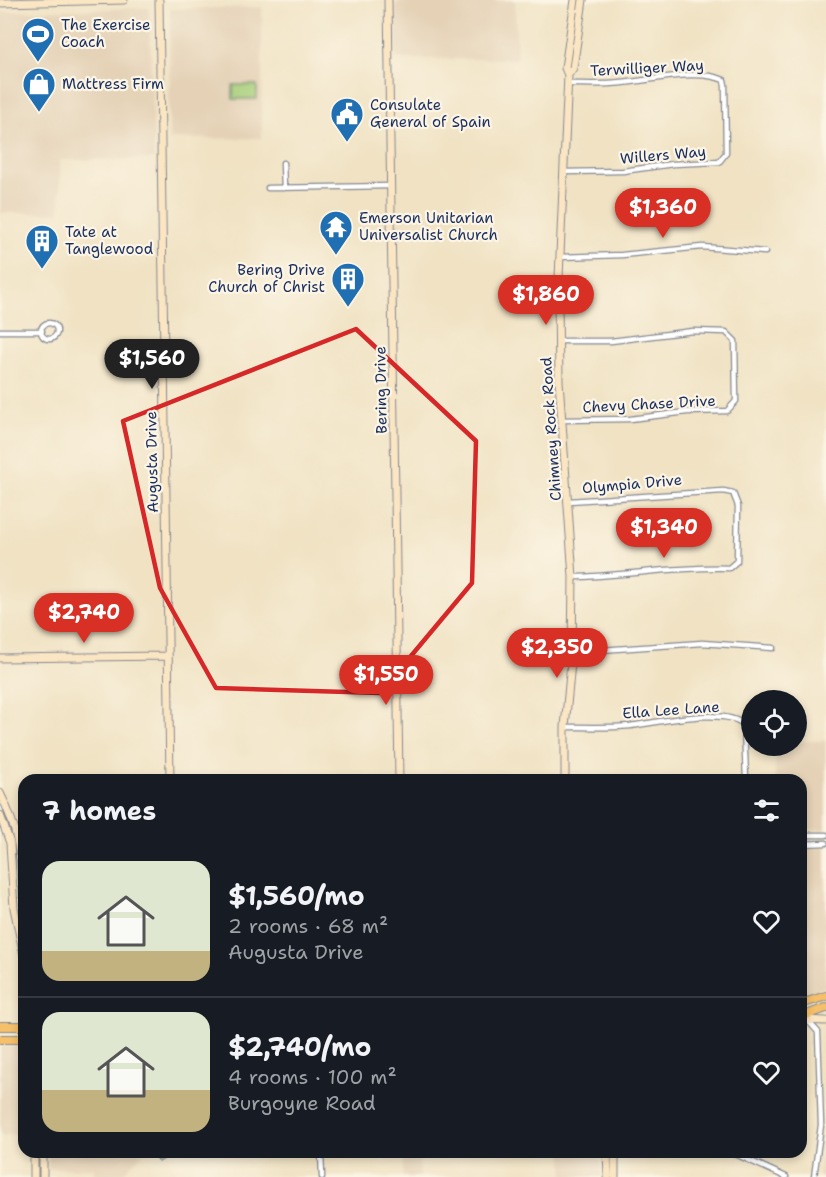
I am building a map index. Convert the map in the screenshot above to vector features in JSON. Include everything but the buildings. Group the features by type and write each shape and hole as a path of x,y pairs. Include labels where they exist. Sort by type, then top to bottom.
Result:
{"main road":[{"path":"807,1003 826,996"},
{"path":"807,1017 826,1008"},
{"path":"0,1026 18,1026"},
{"path":"0,1040 18,1039"}],"street":[{"path":"3,2 124,0"},
{"name":"Augusta Drive","path":"159,0 170,774"},
{"name":"Bering Drive","path":"388,0 399,774"},
{"name":"Chimney Rock Road","path":"565,774 565,727 572,652 573,578 570,501 562,420 558,341 568,75 565,68 575,0"},
{"name":"Chimney Rock Road","path":"568,75 573,69 584,0"},
{"name":"Terwilliger Way","path":"567,84 623,83 683,76 718,78 724,80 725,85 726,120"},
{"name":"Willers Way","path":"565,172 623,171 673,164 719,162 726,153 726,120"},
{"path":"283,163 284,188"},
{"path":"268,188 392,186"},
{"path":"560,257 622,255 702,247 765,252"},
{"path":"0,331 42,331"},
{"name":"Chevy Chase Drive","path":"558,341 611,341 693,331 726,332 735,341 736,401 727,411 687,412 630,419 562,420"},
{"name":"Olympia Drive","path":"570,501 723,491 733,493 736,497 738,528 737,561 729,568 699,567 621,576 573,578"},
{"path":"572,652 702,643 772,648"},
{"path":"0,658 168,656"},
{"name":"Ella Lee Lane","path":"565,727 628,726 682,718 732,718 744,725 746,774"},
{"path":"0,794 14,821 18,867"},
{"path":"0,815 16,854 14,908 18,923"},
{"path":"807,835 826,835"},
{"path":"807,844 826,843"},
{"path":"807,1020 826,1022"},
{"path":"807,1022 818,1032"},
{"path":"814,1177 821,1125 818,1032 826,1022"},
{"path":"34,1158 34,1177"},
{"path":"43,1158 43,1177"},
{"path":"321,1158 322,1177"},
{"path":"607,1158 608,1177"},
{"path":"615,1158 615,1177"},
{"path":"745,1158 786,1177"}],"highlighted area":[{"path":"356,329 476,441 472,583 380,693 216,688 160,588 123,421"}],"shaded area":[{"path":"515,0 517,59 395,59 396,4 401,1"},
{"path":"262,7 262,138 169,139 170,9"},
{"path":"149,8 154,159 60,160 60,213 0,213 0,12"},
{"path":"807,741 826,741 826,829 807,830 807,774 775,774 775,756 807,756"},
{"path":"826,847 826,987 807,994 807,848"},
{"path":"826,1033 826,1124 823,1035"},
{"path":"0,1046 18,1046 18,1135 0,1135"},
{"path":"826,1124 826,1177 818,1177"},
{"path":"48,1158 138,1158 119,1177 94,1177 94,1168 48,1169"},
{"path":"403,1158 420,1158 420,1177 403,1177"},
{"path":"563,1158 601,1158 602,1177 564,1177"}],"green space":[{"path":"233,85 257,85 257,99 233,99"}],"place":[{"name":"The Exercise Coach","path":"38,63"},
{"name":"Mattress Firm","path":"39,113"},
{"name":"Consulate General of Spain","path":"347,143"},
{"name":"Emerson Unitarian Universalist Church","path":"336,256"},
{"name":"Tate at Tanglewood","path":"42,270"},
{"name":"Bering Drive Church of Christ","path":"348,308"}]}
